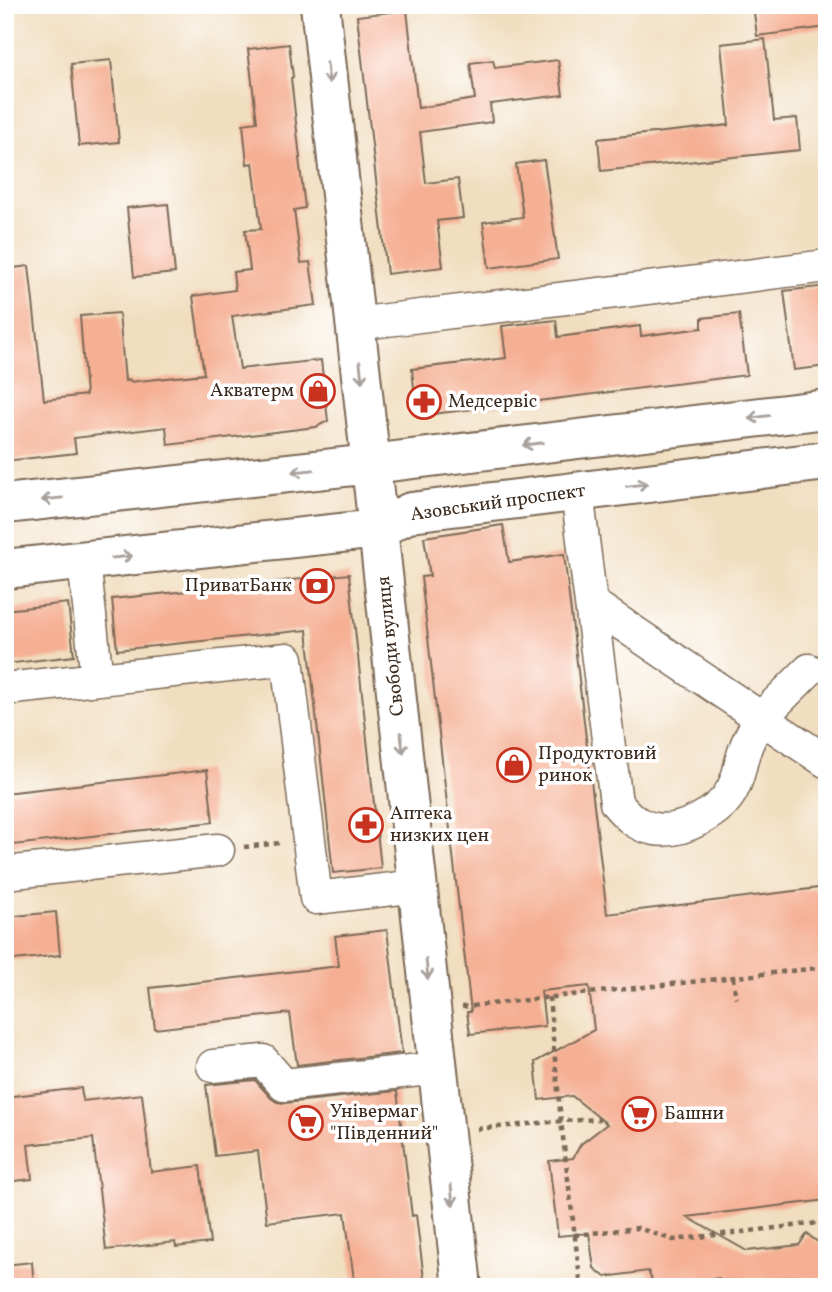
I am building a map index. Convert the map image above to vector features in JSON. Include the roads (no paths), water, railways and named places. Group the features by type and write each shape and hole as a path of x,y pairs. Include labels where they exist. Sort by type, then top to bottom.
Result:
{"main road":[{"name":"Свободи вулиця","path":"320,5 462,1287"},
{"path":"5,505 827,409"},
{"name":"Азовський проспект","path":"5,569 378,529 411,512 827,461"}],"lane":[{"path":"355,324 827,265"},
{"path":"577,492 615,803 630,819 658,830 672,828 691,824 724,803 733,789 744,750 761,718 809,670"},
{"path":"84,561 97,679"},
{"path":"591,603 827,762"},
{"path":"5,689 287,659 316,898 418,886"},
{"path":"5,873 218,850"},
{"path":"213,1066 263,1061 284,1085 438,1068"}],"place":[{"name":"Акватерм","path":"318,391"},
{"name":"Медсервіс","path":"424,402"},
{"name":"ПриватБанк","path":"317,586"},
{"name":"Продуктовий ринок","path":"514,765"},
{"name":"Аптека низких цен","path":"366,825"},
{"name":"Башни","path":"639,1114"},
{"name":"Універмаг \"Південний\"","path":"306,1123"}]}
